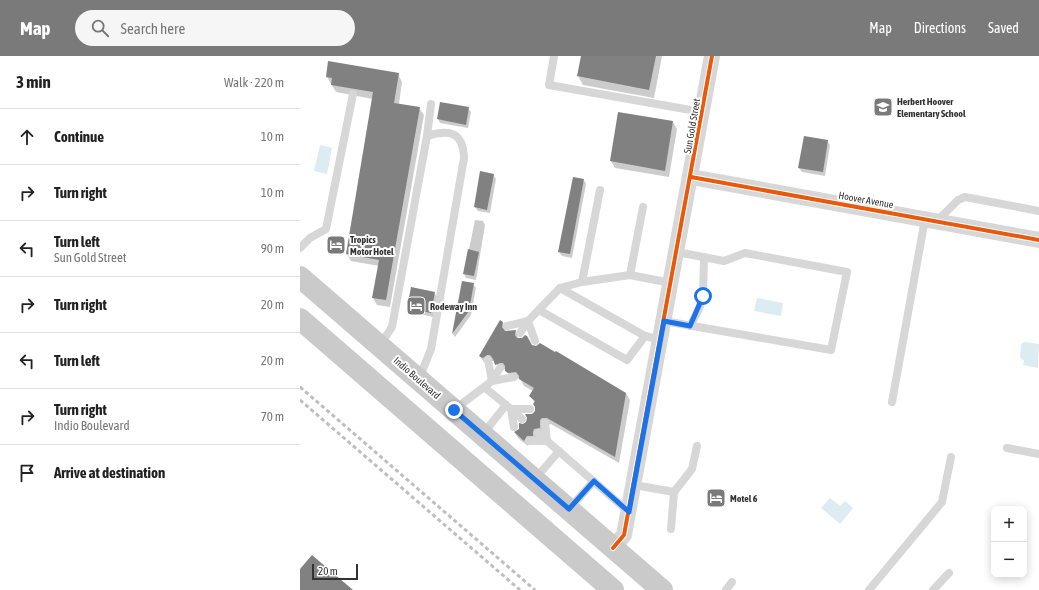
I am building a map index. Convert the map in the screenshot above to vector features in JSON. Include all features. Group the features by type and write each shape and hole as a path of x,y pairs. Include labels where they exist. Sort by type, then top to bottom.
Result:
{"main road":[{"name":"Indio Boulevard","path":"300,276 662,590"},
{"path":"300,319 612,590"},
{"path":"476,472 519,491 579,544 596,549 613,548 618,578 623,590"}],"street":[{"name":"Sun Gold Street","path":"613,548 624,535 629,512 634,485 653,338 664,321 712,56"},
{"name":"Hoover Avenue","path":"691,177 1039,240"}],"lane":[{"path":"554,56 549,85 702,112"},
{"path":"300,248 310,238 326,229 353,94"},
{"path":"380,346 392,327 428,136 431,104"},
{"path":"419,380 431,349 464,158 462,140 452,134 439,132 428,136"},
{"path":"582,282 600,190"},
{"path":"892,402 931,220 958,200 965,197 1039,211"},
{"path":"630,275 643,207"},
{"path":"664,321 831,350 847,272 745,253 724,261 677,252"},
{"path":"690,326 703,296 704,257"},
{"path":"520,333 528,321 560,288 582,282 630,275 671,283"},
{"path":"539,310 627,360 653,338 560,288"},
{"path":"508,326 528,321"},
{"path":"528,321 535,341"},
{"path":"488,360 492,381"},
{"path":"454,410 492,381 500,368"},
{"path":"492,381 514,377"},
{"path":"484,387 522,419"},
{"path":"508,407 530,409"},
{"path":"508,407 514,427"},
{"path":"482,434 508,407"},
{"path":"545,422 547,441"},
{"path":"538,433 629,512"},
{"path":"529,441 547,441"},
{"path":"671,529 674,492 692,469 697,446"},
{"path":"1007,448 1039,454"},
{"path":"535,480 559,451"},
{"path":"869,590 942,502 951,457"},
{"path":"569,509 594,481"},
{"path":"634,485 674,492"},
{"path":"933,590 949,573"},
{"path":"726,590 732,582"}],"shaded area":[{"path":"320,145 332,148 327,174 314,171"},
{"path":"757,298 783,303 781,316 754,311"},
{"path":"1025,342 1039,344 1038,368 1023,365 1024,361 1020,357 1021,344"},
{"path":"830,498 840,506 845,501 853,508 840,524 821,508"}],"building":[{"path":"581,56 656,56 649,90 577,76"},
{"path":"328,61 399,73 394,103 420,107 386,300 372,298 379,260 346,254 373,92 331,85 332,78 326,77"},
{"path":"440,102 469,107 466,125 437,119"},
{"path":"618,112 673,121 665,171 610,161"},
{"path":"804,136 828,140 823,172 798,168"},
{"path":"480,171 494,174 487,210 474,207"},
{"path":"573,177 584,179 570,254 558,252"},
{"path":"468,249 479,252 474,276 463,274"},
{"path":"462,281 474,283 469,311 452,334"},
{"path":"411,287 435,292 431,313 407,308"},
{"path":"500,320 503,322 502,327 505,331 516,330 515,335 517,338 522,338 525,335 527,336 532,345 536,346 540,343 555,352 556,351 626,393 615,457 547,418 542,418 540,420 540,428 534,429 533,436 527,436 524,441 514,432 519,429 519,423 523,424 526,422 527,418 525,414 532,414 535,411 533,404 535,401 529,396 534,388 519,379 516,372 508,373 505,371 505,366 503,363 495,365 490,355 483,358 479,356"},
{"path":"312,555 353,590 300,590 300,569"}],"railway":[{"path":"300,387 535,590"},
{"path":"300,400 520,590"}],"cycle path":[{"path":"613,548 624,535 712,56"},
{"path":"691,177 1039,240"}],"place":[{"name":"Herbert Hoover Elementary School","path":"883,107"},
{"name":"Tropics Motor Hotel","path":"336,245"},
{"name":"Rodeway Inn","path":"416,306"},
{"name":"Motel 6","path":"716,498"}],"route":[{"path":"454,410 569,509 594,481 629,512 664,321 690,326 699,309 703,296"}]}
